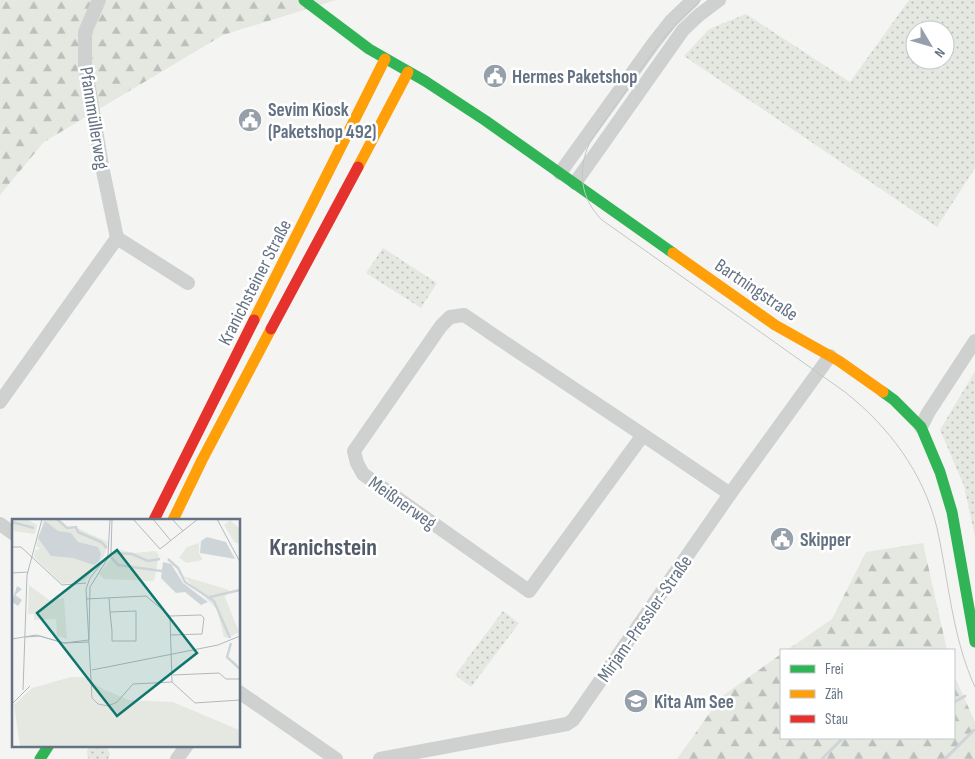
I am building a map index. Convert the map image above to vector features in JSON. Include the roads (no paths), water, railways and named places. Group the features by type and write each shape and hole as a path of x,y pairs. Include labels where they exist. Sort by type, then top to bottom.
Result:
{"main road":[{"path":"304,0 359,42 386,59"},
{"name":"Bartningstraße","path":"386,59 457,102 775,325 830,356 894,400 921,427 934,456 952,512 975,642"},
{"name":"Kranichsteiner Straße","path":"155,519 386,59"},
{"name":"Kranichsteiner Straße","path":"174,519 408,72"},
{"path":"35,759 41,746"},
{"path":"40,759 48,746"}],"street":[{"name":"Pfannmüllerweg","path":"99,0 85,32 85,64 102,166 117,238"},
{"path":"560,173 653,44 693,0"},
{"path":"575,183 683,30 719,0"},
{"path":"0,402 117,238 188,283"},
{"name":"Meißnerweg","path":"643,435 529,591 363,474 356,463 354,451 441,326 450,317 464,315 643,435 730,494"},
{"path":"921,427 928,413 975,341"},
{"name":"Mirjam-Pressler-Straße","path":"380,759 567,724 573,720 730,494 830,356"},
{"path":"0,524 12,533"},
{"path":"240,693 336,759"},
{"path":"177,759 186,746"}],"waterway":[{"path":"955,701 965,696"},
{"path":"945,759 974,730"},
{"path":"822,759 842,739"}],"tram line":[{"path":"701,0 659,44 590,142 583,163 582,173 585,193 602,220 845,392 876,420 890,436 913,470 931,508 937,528 956,629 967,668 975,687"}],"place":[{"name":"Hermes Paketshop","path":"495,76"},
{"name":"Sevim Kiosk (Paketshop 492)","path":"250,120"},
{"name":"Skipper","path":"782,539"},
{"name":"Kita Am See","path":"636,701"}],"district":[{"name":"Kranichstein","path":"323,547"}]}
